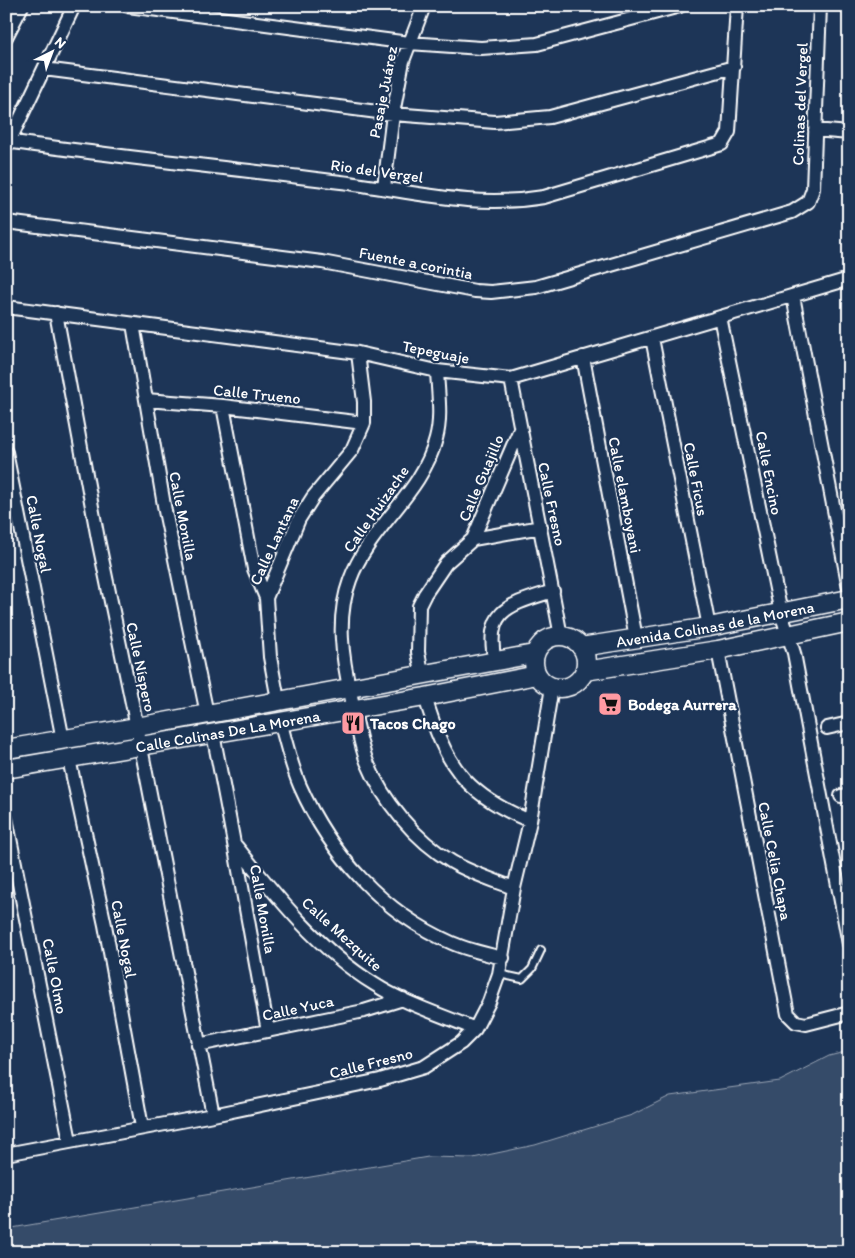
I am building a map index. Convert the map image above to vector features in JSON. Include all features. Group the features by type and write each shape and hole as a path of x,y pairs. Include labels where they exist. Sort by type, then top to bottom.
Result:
{"street":[{"path":"6,37 22,6"},
{"path":"8,141 74,6"},
{"path":"128,6 409,43 481,48 537,44 680,6"},
{"name":"Pasaje Juárez","path":"384,187 393,114 409,43 424,6"},
{"path":"44,69 393,114 495,122 550,117 734,67 738,6"},
{"name":"Colinas del Vergel","path":"808,202 813,189 820,6"},
{"name":"Rio del Vergel","path":"8,141 384,187 466,201 517,201 566,191 719,147 729,132 734,67"},
{"path":"815,130 849,133"},
{"name":"Fuente a corintia","path":"6,222 322,262 475,291 491,292 536,286 792,212 808,202"},
{"name":"Tepeguaje","path":"6,307 358,353 437,371 511,379 849,279"},
{"path":"793,296 849,588"},
{"name":"Calle Níspero","path":"56,313 98,539 138,727 213,1115"},
{"name":"Calle Encino","path":"720,316 780,613 794,654 849,944"},
{"name":"Calle Monilla","path":"132,324 165,511 207,714"},
{"name":"Calle Ficus","path":"652,338 708,627"},
{"name":"Calle Lantana","path":"278,700 270,657 266,598 299,519 313,497 352,450 364,423 364,402 358,353"},
{"name":"Calle elamboyani","path":"583,357 636,638"},
{"name":"Calle Huizache","path":"437,371 440,414 436,439 427,463 414,484 374,534 349,581 342,614 341,639 353,708 367,762 391,804 408,825 450,861 474,874 514,888"},
{"name":"Calle Fresno","path":"511,379 561,636"},
{"name":"Calle Trueno","path":"146,400 224,406 364,423"},
{"path":"224,406 254,569 266,598"},
{"name":"Calle Guajillo","path":"422,673 418,652 419,606 446,563 473,539 520,429"},
{"name":"Calle Nogal","path":"6,452 63,740"},
{"name":"Calle Guajillo","path":"473,539 541,526"},
{"path":"495,662 492,632 498,618 516,603 553,591"},
{"name":"Avenida Colinas de la Morena","path":"582,647 708,627 849,599"},
{"name":"Avenida Colinas de la Morena","path":"585,671 718,650 849,622"},
{"path":"554,636 569,637 582,647 585,655 585,671 575,683 560,688 552,687 546,685 537,675 533,661 534,654 542,642 554,636"},
{"name":"Calle Celia Chapa","path":"718,650 788,1014 796,1022 806,1024 849,1013"},
{"name":"Calle Colinas De La Morena","path":"6,749 138,727 422,673 534,654"},
{"name":"Calle Colinas De La Morena","path":"6,768 141,747 353,708 425,697 537,675"},
{"name":"Calle Fresno","path":"6,1154 213,1115 404,1074 424,1067 444,1056 475,1029 489,1002 499,974 514,888 530,821 552,687"},
{"path":"425,697 436,734 445,754 458,773 494,805 530,821"},
{"path":"280,721 299,784 310,807 331,843 352,870 378,895 431,933 453,943 503,958"},
{"path":"827,728 849,723"},
{"name":"Calle Monilla","path":"213,734 236,846 241,885 268,1031"},
{"name":"Calle Nogal","path":"69,759 105,925 142,1127"},
{"name":"Calle Olmo","path":"6,818 70,1141"},
{"name":"Calle Mezquite","path":"236,846 281,900 321,941 374,984 475,1029"},
{"name":"Calle Yuca","path":"198,1045 364,1011 404,999"}],"lane":[{"path":"499,974 517,980 525,977 540,950"}],"shaded area":[{"path":"849,1051 849,1252 6,1252 6,1229 428,1157 473,1158 535,1145 632,1115 670,1096 780,1081 829,1056"}],"place":[{"name":"Bodega Aurrera","path":"610,704"},
{"name":"Tacos Chago","path":"353,723"}]}
